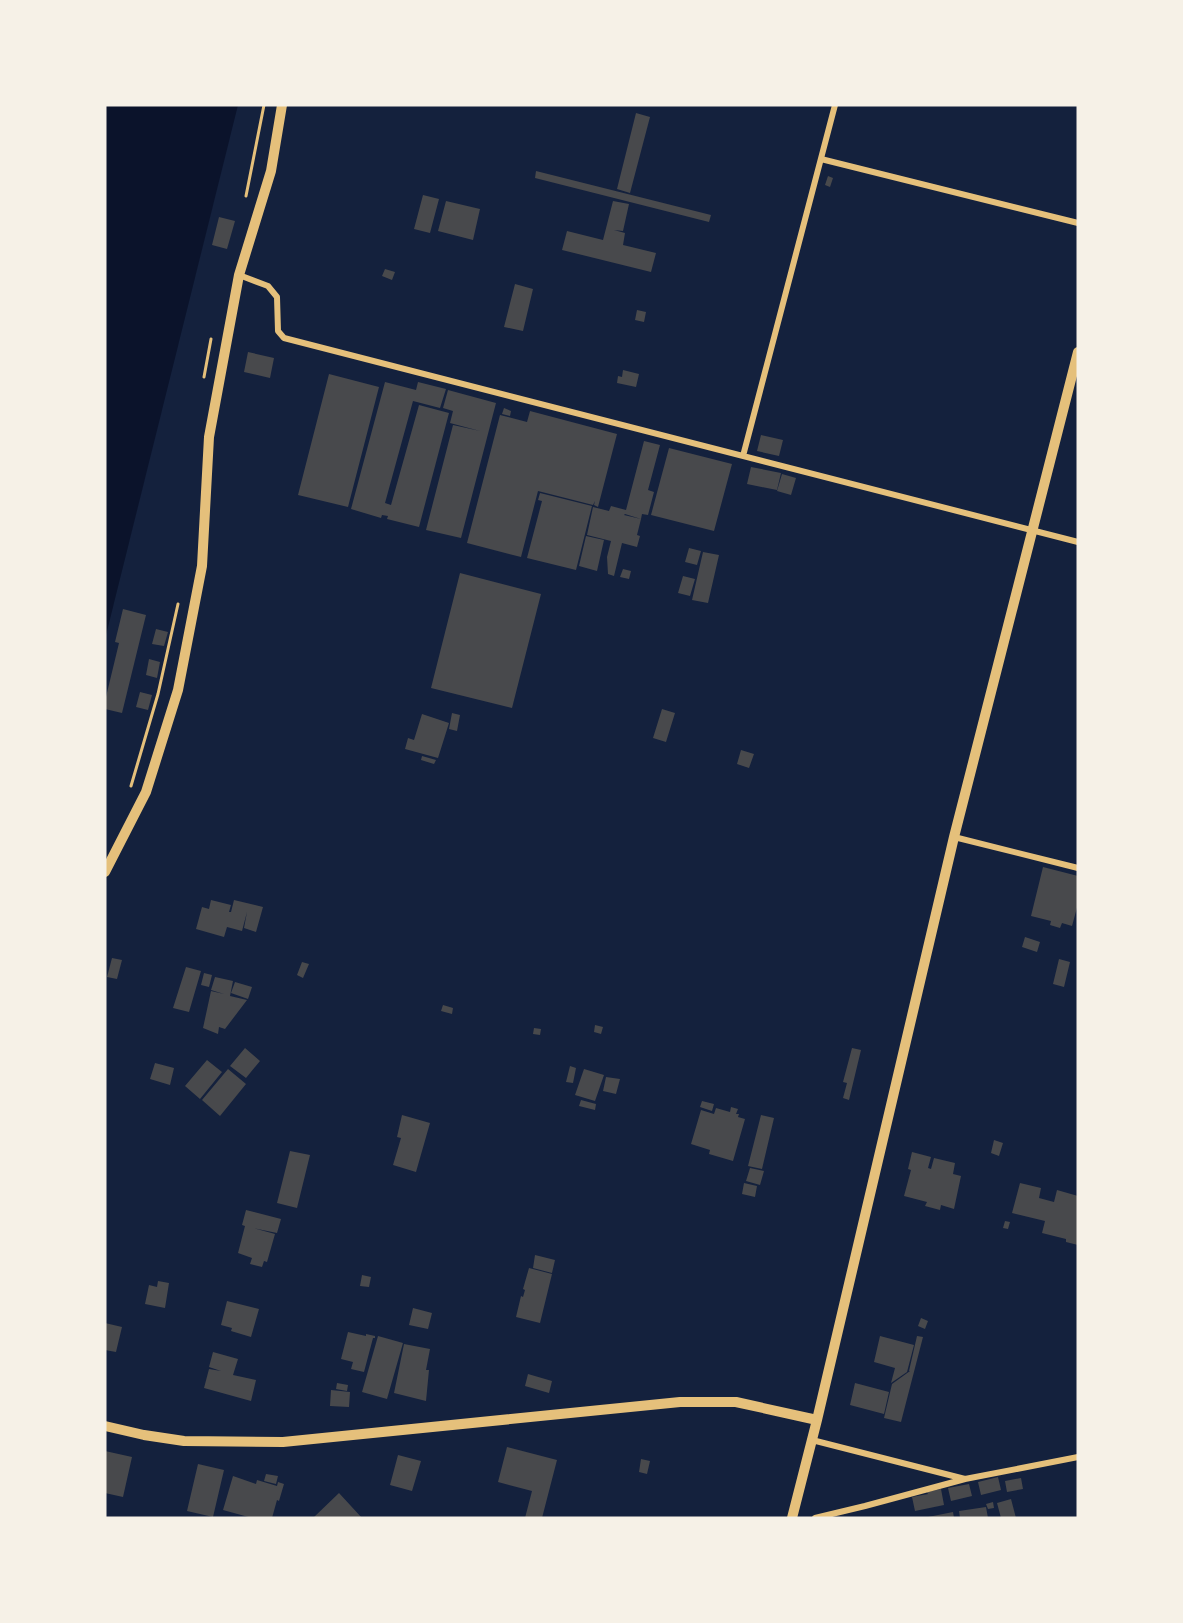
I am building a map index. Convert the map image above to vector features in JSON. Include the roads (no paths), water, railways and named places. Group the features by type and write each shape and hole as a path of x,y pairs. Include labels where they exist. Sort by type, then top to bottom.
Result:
{"street":[{"path":"105,872 146,792 178,690 202,566 209,437 239,275 272,171 282,105"},
{"path":"743,456 834,105"},
{"path":"821,159 1078,223"},
{"path":"239,275 268,286 277,297 278,332 284,338 1078,542"},
{"path":"792,1518 954,837 1078,352"},
{"path":"954,837 1078,868"},
{"path":"105,1426 184,1441 283,1442 680,1402 736,1402 817,1420"},
{"path":"812,1440 965,1479"},
{"path":"815,1518 965,1479 1078,1457"}],"water":[{"path":"105,105 238,105 105,639"}]}
